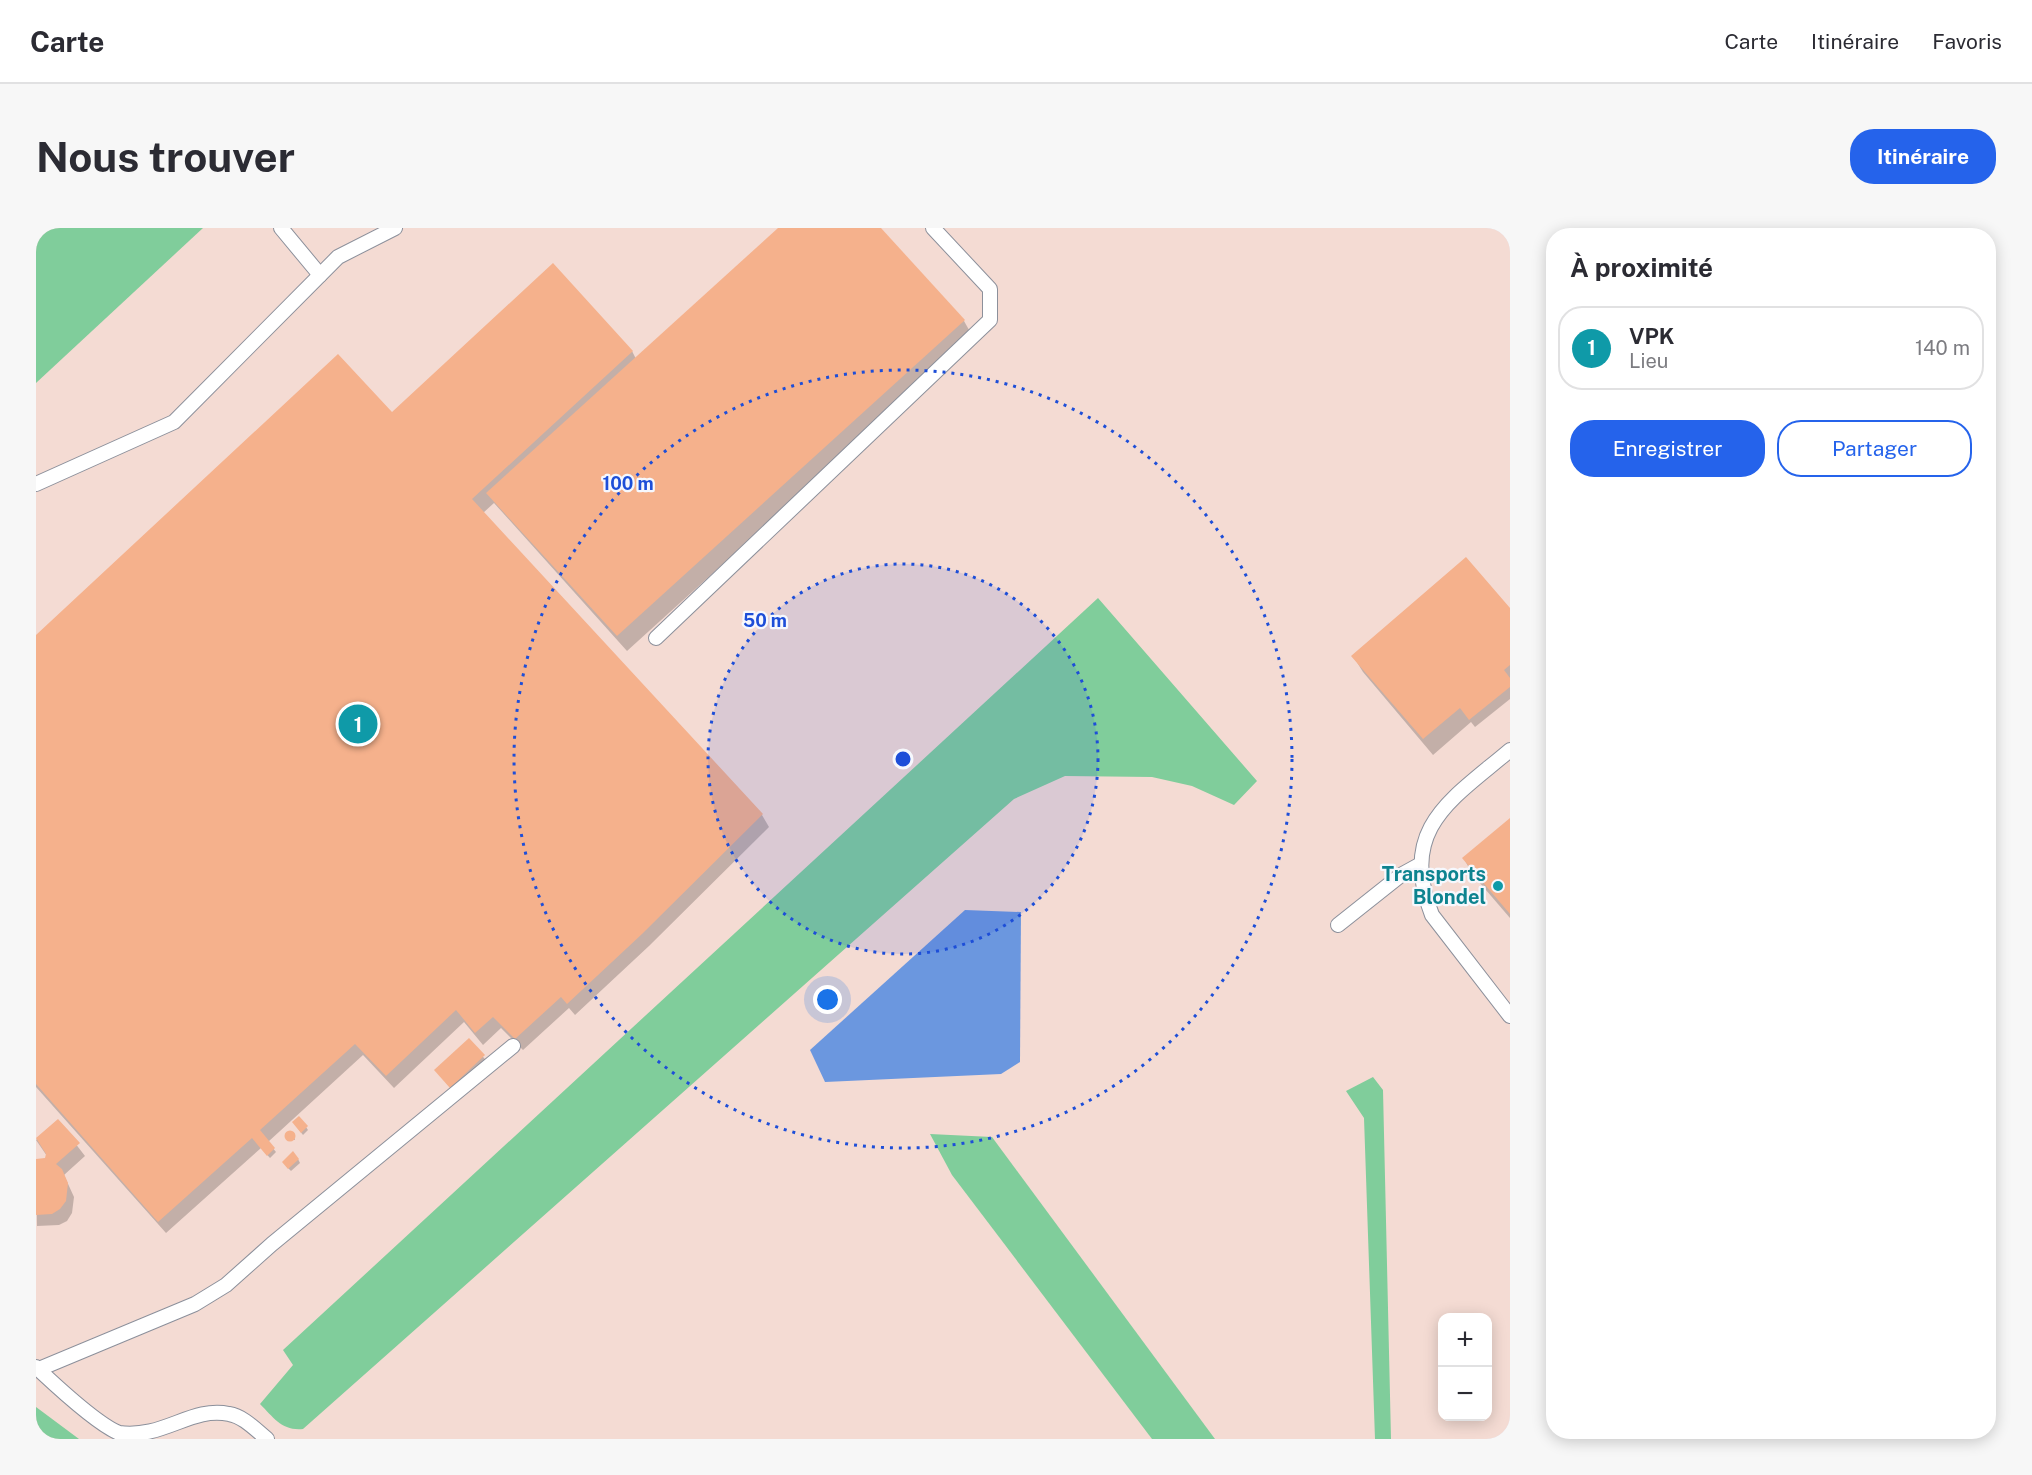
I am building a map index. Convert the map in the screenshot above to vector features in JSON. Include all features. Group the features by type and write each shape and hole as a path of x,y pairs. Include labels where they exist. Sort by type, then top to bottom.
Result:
{"lane":[{"path":"281,228 320,275"},
{"path":"36,484 174,422 338,257 395,228"},
{"path":"656,638 990,320 990,290 933,228"},
{"path":"1510,750 1441,811 1422,845 1421,864 1425,899 1432,915 1510,1016"},
{"path":"1338,925 1401,875 1421,864"},
{"path":"267,1439 230,1414 214,1413 153,1437 118,1433 37,1368 195,1305 226,1286 272,1244 513,1046"}],"shaded area":[{"path":"36,228 1510,228 1510,1439 36,1439"}],"green space":[{"path":"36,228 203,228 36,383"},
{"path":"1098,598 1257,781 1234,805 1192,786 1152,777 1065,776 1014,799 303,1429 284,1426 260,1404 293,1365 283,1350"},
{"path":"1373,1077 1383,1090 1391,1439 1375,1439 1364,1118 1346,1091"},
{"path":"930,1134 992,1137 1215,1439 1152,1439 952,1175"},
{"path":"36,1407 79,1439 36,1439"}],"water":[{"path":"965,910 1021,912 1020,1062 1001,1074 825,1082 810,1050"}],"building":[{"path":"778,228 881,228 965,320 617,636 486,493"},
{"path":"553,263 633,351 472,499 763,814 642,934 567,1004 561,997 515,1039 493,1017 475,1033 456,1010 386,1076 355,1044 260,1130 275,1148 267,1156 252,1138 158,1222 36,1084 36,635 338,354 392,412"},
{"path":"1466,557 1510,608 1510,665 1504,670 1510,678 1510,687 1469,720 1460,708 1423,739 1351,656"},
{"name":"Transports Blondel","path":"1510,818 1510,914 1462,858"},
{"path":"469,1038 485,1055 450,1088 434,1070"},
{"path":"299,1116 308,1126 301,1133 292,1122"},
{"path":"58,1119 80,1143 56,1164 62,1169 68,1183 66,1201 52,1214 36,1215 36,1159 45,1158 46,1154 36,1138"},
{"path":"290,1131 294,1132 294,1140 290,1141 286,1140 285,1136 286,1132"},
{"path":"293,1151 299,1159 288,1169 282,1162"}],"place":[{"name":"VPK","path":"358,724"},
{"name":"Transports Blondel","path":"1498,886"}]}
